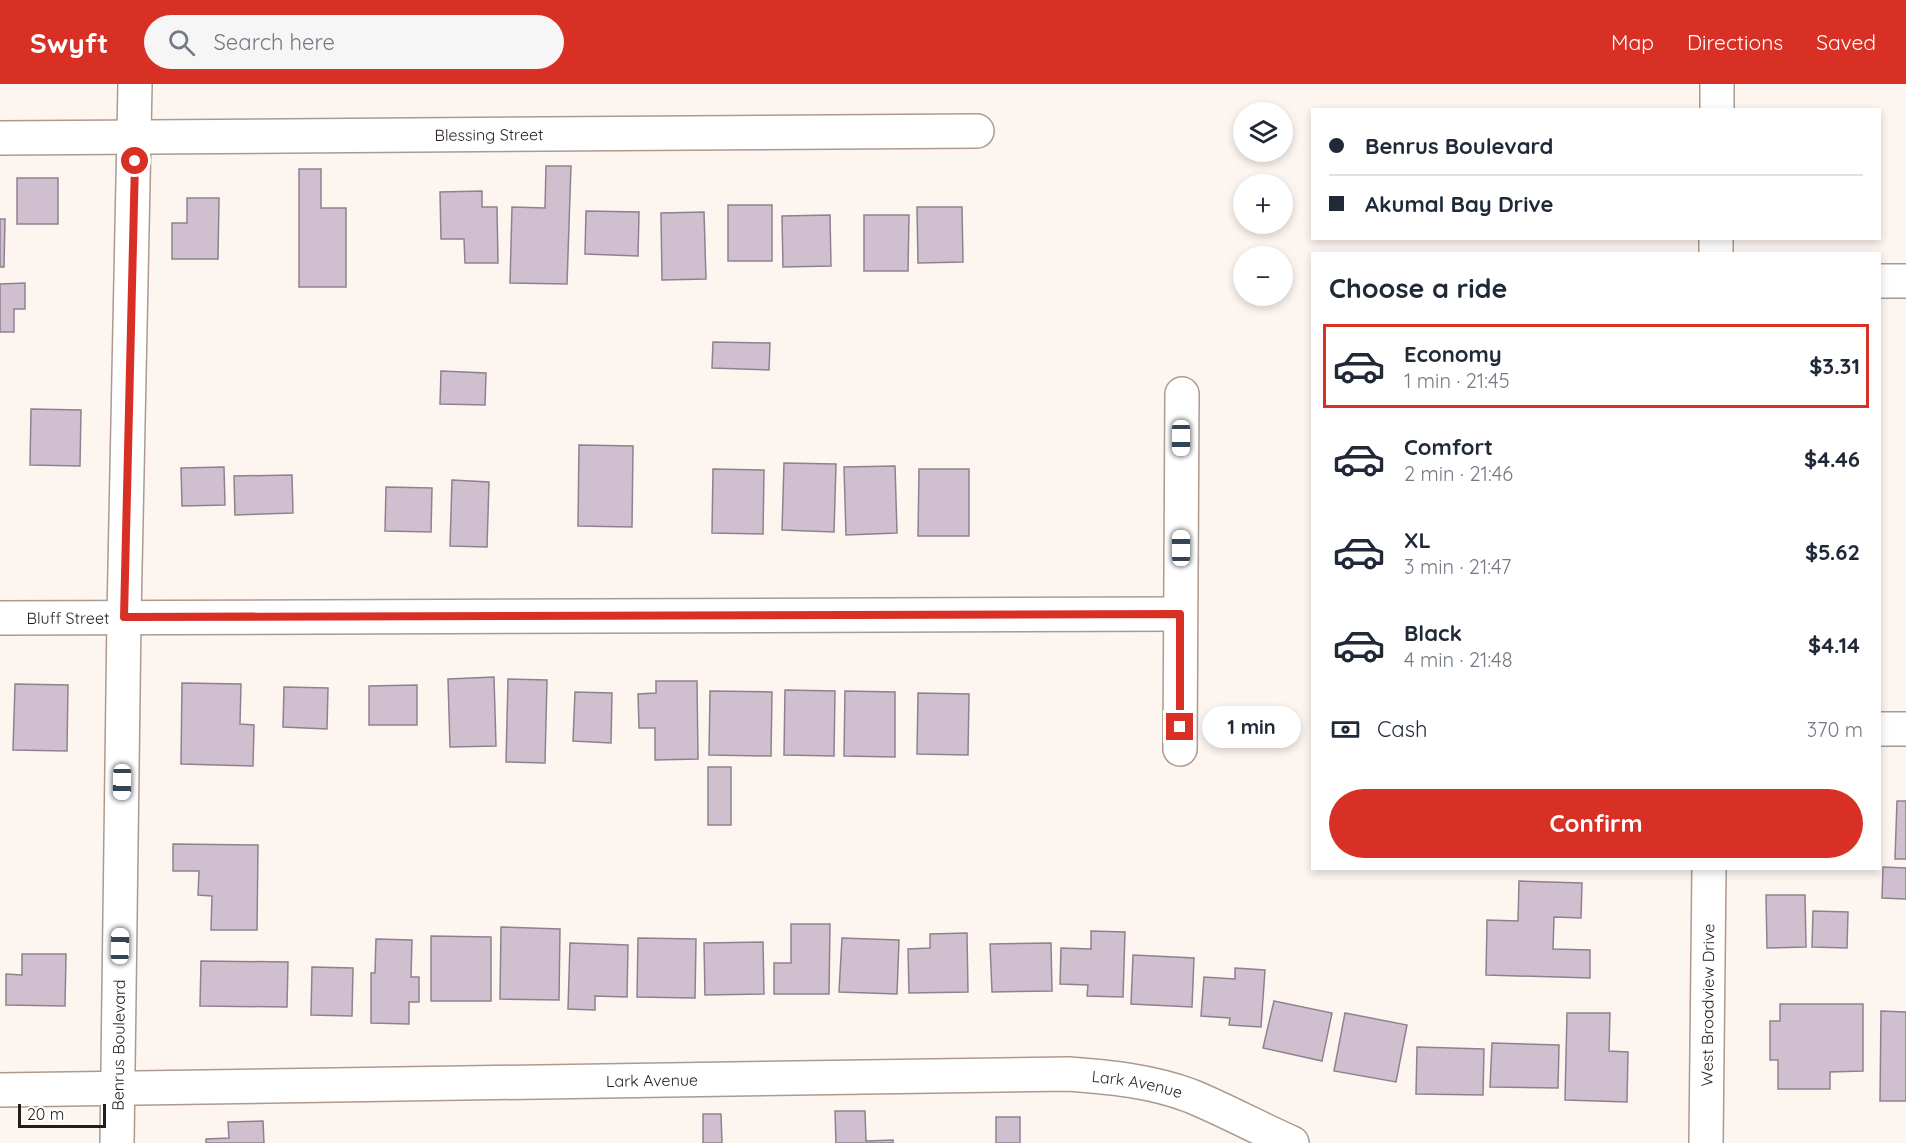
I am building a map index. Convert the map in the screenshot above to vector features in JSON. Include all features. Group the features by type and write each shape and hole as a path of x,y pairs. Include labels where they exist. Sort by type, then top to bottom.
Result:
{"street":[{"name":"Benrus Boulevard","path":"117,1143 124,617 135,84"},
{"path":"1717,84 1717,108"},
{"name":"Blessing Street","path":"0,138 977,131"},
{"path":"1881,281 1906,281"},
{"path":"1180,749 1182,394"},
{"name":"Bluff Street","path":"0,618 1180,614"},
{"path":"1881,729 1906,729"},
{"name":"West Broadview Drive","path":"1706,1143 1708,870"},
{"name":"Lark Avenue","path":"0,1090 1068,1074 1130,1080 1190,1096 1292,1143"}],"building":[{"path":"546,166 571,166 567,284 510,283 512,207 545,208"},
{"path":"299,169 321,169 321,208 346,208 346,287 299,287"},
{"path":"17,178 58,178 58,224 17,224"},
{"path":"482,191 482,207 497,207 498,263 465,263 464,239 441,239 440,192"},
{"path":"187,198 219,198 218,259 172,259 172,223 187,223"},
{"path":"728,205 772,205 772,261 728,261"},
{"path":"917,207 962,207 963,262 918,263"},
{"path":"586,211 639,212 638,256 585,254"},
{"path":"704,212 706,279 662,280 661,213"},
{"path":"830,215 831,266 783,267 782,216"},
{"path":"864,215 909,215 908,271 864,271"},
{"path":"0,219 5,219 4,267 0,267"},
{"path":"25,283 25,309 14,309 14,332 0,332 0,284"},
{"path":"713,342 770,343 769,370 712,368"},
{"path":"441,371 486,373 485,405 440,404"},
{"path":"31,409 81,410 80,466 30,465"},
{"path":"579,445 633,446 632,527 578,526"},
{"path":"784,463 836,464 834,532 782,530"},
{"path":"895,466 897,533 846,535 844,467"},
{"path":"224,467 225,505 182,506 181,468"},
{"path":"713,469 764,470 763,534 712,533"},
{"path":"919,469 969,469 969,536 918,536"},
{"path":"292,475 293,513 235,515 234,476"},
{"path":"452,480 489,482 487,547 450,546"},
{"path":"386,487 432,488 431,532 385,531"},
{"path":"494,677 496,746 450,747 448,679"},
{"path":"508,679 547,680 545,763 506,762"},
{"path":"656,681 697,681 698,759 655,760 655,728 639,728 638,694 656,693"},
{"path":"182,683 241,684 240,724 254,725 253,766 181,764"},
{"path":"15,684 68,685 67,751 13,750"},
{"path":"417,685 417,725 369,725 369,686"},
{"path":"284,687 328,688 327,729 283,727"},
{"path":"785,690 835,691 834,756 784,755"},
{"path":"710,691 772,692 771,756 709,755"},
{"path":"845,691 895,692 895,757 844,756"},
{"path":"575,692 612,693 611,743 573,741"},
{"path":"918,693 969,694 968,755 917,754"},
{"path":"708,767 731,767 731,825 708,825"},
{"path":"1897,801 1906,801 1906,859 1895,859"},
{"path":"173,844 258,845 257,930 211,930 212,896 198,895 199,871 173,871"},
{"path":"1883,867 1906,868 1906,899 1882,898"},
{"path":"1519,881 1582,883 1581,918 1554,917 1553,949 1590,950 1590,978 1486,975 1487,920 1518,921"},
{"path":"1766,895 1805,895 1806,947 1767,948"},
{"path":"1813,911 1848,912 1847,948 1812,947"},
{"path":"791,924 830,924 829,994 774,994 774,963 791,963"},
{"path":"501,927 560,929 559,1000 500,999"},
{"path":"1091,931 1125,932 1123,997 1087,996 1088,985 1060,984 1061,948 1091,949"},
{"path":"967,933 968,992 909,993 908,949 930,948 930,934"},
{"path":"431,936 491,937 491,1001 431,1001"},
{"path":"638,938 696,939 695,998 637,997"},
{"path":"842,938 899,940 897,994 839,992"},
{"path":"376,939 412,940 411,977 419,977 419,1002 409,1002 409,1024 371,1023 371,973 375,973"},
{"path":"763,942 764,994 705,995 704,943"},
{"path":"570,943 628,945 627,997 595,996 595,1010 568,1009"},
{"path":"1051,943 1052,991 992,992 990,944"},
{"path":"22,954 66,954 65,1006 6,1005 6,974 22,975"},
{"path":"1133,955 1194,958 1192,1007 1131,1004"},
{"path":"201,961 288,962 287,1007 200,1006"},
{"path":"312,967 353,968 352,1016 311,1015"},
{"path":"1235,968 1265,970 1261,1027 1229,1025 1230,1018 1201,1016 1204,977 1235,979"},
{"path":"1274,1001 1332,1013 1322,1061 1263,1048"},
{"path":"1780,1004 1863,1004 1863,1071 1830,1072 1830,1089 1778,1089 1778,1060 1770,1060 1770,1021 1780,1021"},
{"path":"1881,1011 1906,1012 1906,1101 1880,1101"},
{"path":"1345,1013 1407,1025 1396,1082 1334,1071"},
{"path":"1567,1013 1610,1013 1609,1051 1628,1052 1627,1102 1565,1100"},
{"path":"1492,1043 1559,1045 1558,1088 1490,1087"},
{"path":"1417,1047 1484,1049 1483,1095 1416,1094"},
{"path":"835,1111 865,1111 866,1141 893,1140 893,1143 836,1143"},
{"path":"703,1114 721,1114 722,1143 703,1143"},
{"path":"996,1117 1020,1117 1020,1143 996,1143"},
{"path":"263,1121 264,1143 206,1143 206,1139 229,1138 228,1122"}],"route":[{"path":"135,161 124,617 1180,614 1180,727"}]}
